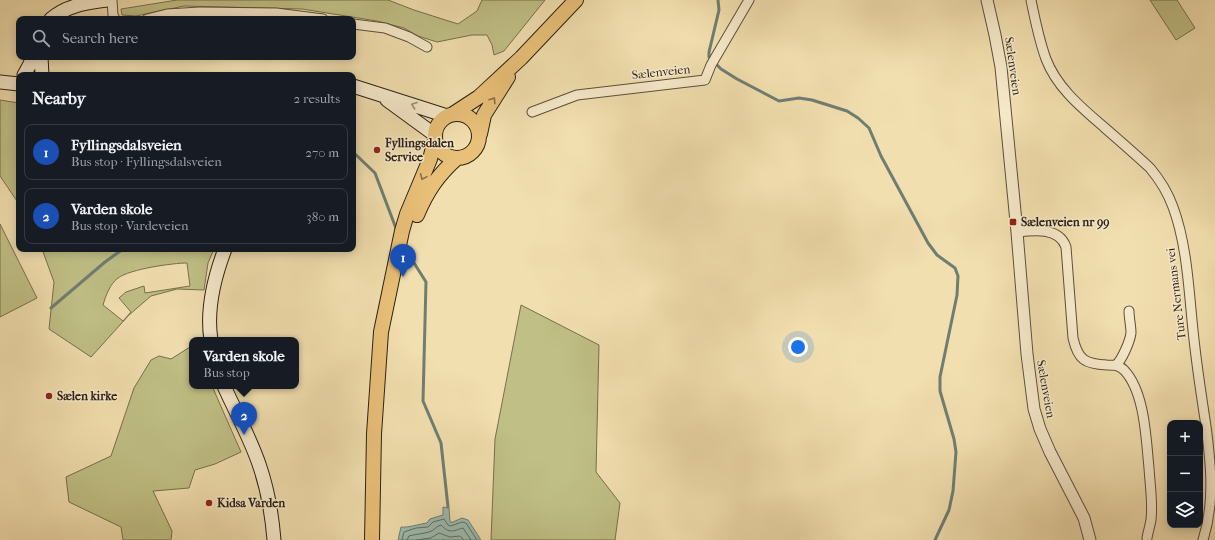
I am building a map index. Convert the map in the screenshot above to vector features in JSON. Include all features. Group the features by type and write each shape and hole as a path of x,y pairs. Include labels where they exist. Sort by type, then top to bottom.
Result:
{"main road":[{"path":"56,16 66,9 107,0"},
{"path":"372,540 374,434 381,332 402,231 407,214 425,172 438,125 450,115 479,97 521,58 576,0"},
{"path":"381,96 435,138 440,150 444,154 450,157 464,157 475,149 480,136 484,115 521,58"},
{"path":"26,72 32,60"},
{"path":"41,60 42,72"},
{"path":"0,82 16,82"},
{"path":"356,87 381,96 450,115 465,115 471,118 479,129 480,136"},
{"path":"395,261 410,233 422,203 432,186 439,176 457,158"},
{"path":"211,337 210,313 212,291 224,252"},
{"path":"225,389 260,467 271,510 274,540"}],"street":[{"path":"112,0 114,16"},
{"name":"Sælenveien","path":"532,112 577,95 705,80 713,61 749,0"},
{"name":"Sælenveien","path":"987,0 1001,67 1027,354 1034,409 1050,452 1084,518 1090,540"},
{"name":"Ture Nermans vei","path":"1031,0 1041,44 1046,60 1054,76 1083,110 1150,168 1159,178 1173,208 1182,241 1185,261 1212,471 1211,505 1203,540"},
{"path":"159,16 167,14 200,12 276,13 300,16"},
{"path":"356,24 385,28 409,37 427,47"},
{"path":"1017,232 1042,231 1053,233 1064,240 1066,247 1073,338 1076,351 1080,357 1094,363 1116,365 1123,369 1130,376 1135,387 1147,437 1151,519 1147,538"},
{"path":"1116,365 1122,358 1131,334 1129,310"}],"green space":[{"path":"177,0 388,0 458,24 477,11 482,0 545,0 504,51 494,55 492,45 487,35 472,35 437,42 418,36 404,28 377,21 356,18 356,16 346,16 302,9 184,6 136,16 122,15 121,9"},
{"path":"1150,0 1177,0 1195,28 1176,40"},
{"path":"0,100 16,103 16,200 0,176"},
{"path":"0,224 37,298 0,317"},
{"path":"43,252 213,252 208,263 204,290 177,289 151,296 129,315 91,357 49,329 54,282","holes":["187,263 190,286 145,293 144,286 126,292 119,298 131,312 123,321 103,305 105,297 115,280 118,278 141,269 162,265"]},
{"path":"521,305 599,345 596,472 620,503 615,540 491,540 495,439"},
{"path":"189,348 189,389 213,389 241,452 215,464 195,470 189,488 153,491 172,531 171,540 123,540 121,527 69,502 66,477 111,456 134,388 151,360 159,356 171,359"}],"water":[{"path":"443,507 449,508 450,522 462,518 468,520 481,540 398,540 401,527 427,523 430,519 443,515"}],"waterway":[{"path":"718,0 719,10 709,57 721,69 779,101 799,98 812,100 847,111 858,118 869,128 881,156 928,243 937,255 955,268 958,276 957,295 940,377 940,391 954,439 956,452 953,491 949,510 935,540"},
{"path":"356,155 375,173 397,231"},
{"path":"404,247 426,282 423,401 441,443 448,507"},
{"path":"51,308 119,252"}],"place":[{"name":"Fyllingsdalen Service","path":"377,150"},
{"name":"Sælenveien nr 99","path":"1013,222"},
{"name":"Fyllingsdalsveien","path":"403,277"},
{"name":"Sælen kirke","path":"49,396"},
{"name":"Varden skole","path":"244,435"},
{"name":"Kidsa Varden","path":"209,503"}]}
